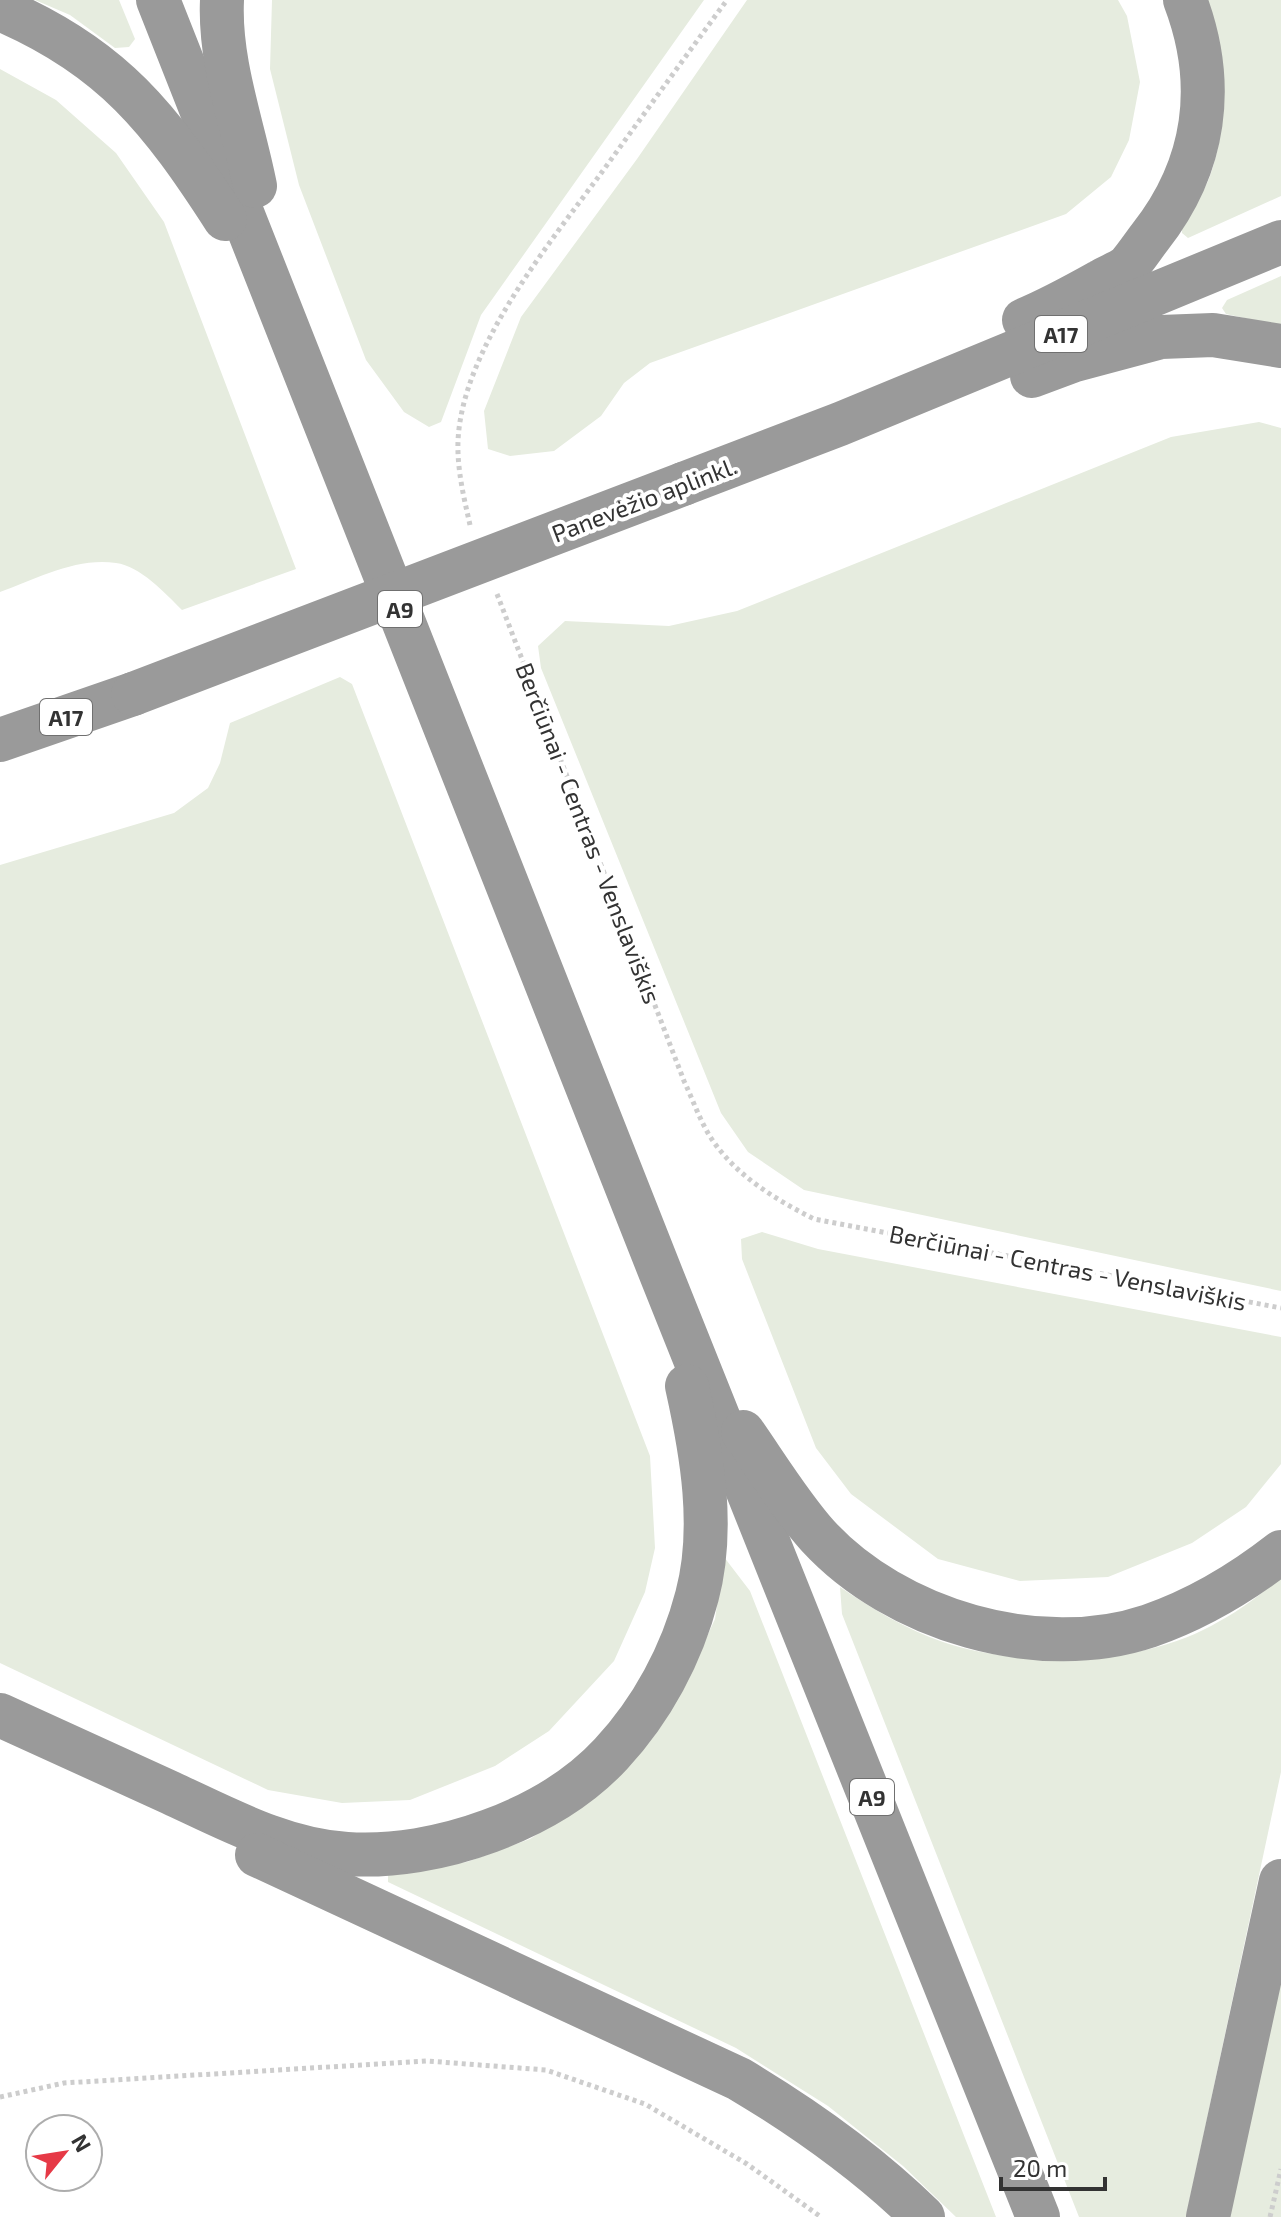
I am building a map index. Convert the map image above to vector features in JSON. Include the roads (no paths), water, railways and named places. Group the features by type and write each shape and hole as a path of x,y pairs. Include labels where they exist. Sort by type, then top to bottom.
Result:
{"highway":[{"name":"A9","path":"158,0 663,1279 1038,2217"},
{"path":"222,0 228,74 281,305"},
{"path":"840,424 971,342 1048,310 1127,267 1164,219 1187,178 1198,143 1203,105 1202,58 1185,0"},
{"path":"0,9 72,46 110,74 146,108 187,159 281,305"},
{"name":"Panevėžio aplinkl.","path":"0,740 133,694 840,424 1281,242"},
{"path":"840,424 994,390 1075,360 1161,337 1213,335 1281,346"},
{"path":"0,1715 242,1826 293,1846 347,1854 403,1853 453,1843 491,1832 556,1797 601,1764 629,1733 657,1692 682,1644 698,1594 705,1547 705,1501 691,1403 663,1279"},
{"path":"704,1378 818,1536 894,1596 941,1618 989,1631 1046,1639 1104,1636 1146,1627 1220,1596 1281,1552"},
{"path":"0,1737 739,2079 797,2114 856,2157 923,2217"},
{"path":"1208,2217 1281,1881"}]}
